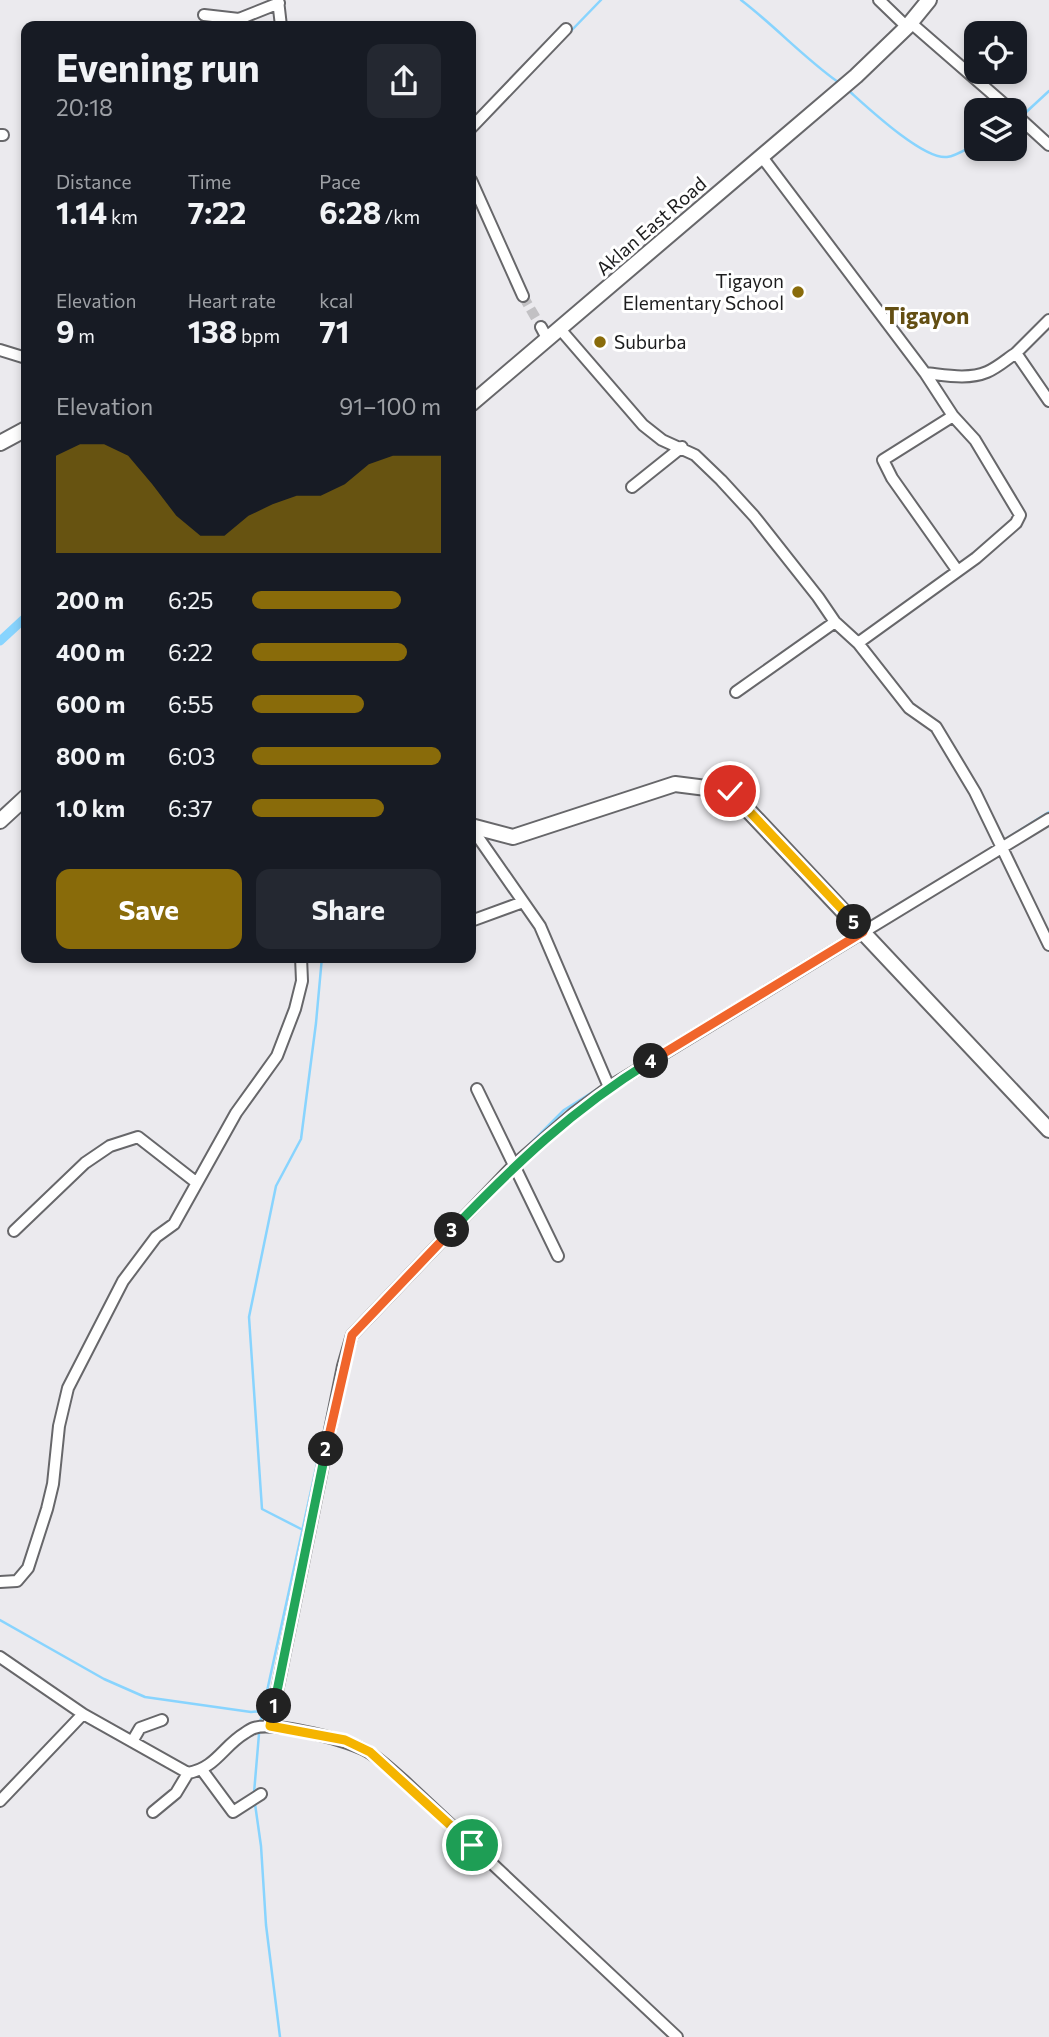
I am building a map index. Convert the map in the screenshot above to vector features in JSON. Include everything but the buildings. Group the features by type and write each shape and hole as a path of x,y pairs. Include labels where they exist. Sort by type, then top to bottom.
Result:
{"main road":[{"name":"Aklan East Road","path":"476,399 545,334 560,329 856,76 909,25 929,0"},
{"path":"0,443 21,432"},
{"path":"476,827 513,837 675,784 730,791 1049,1130"},
{"path":"0,821 21,802"}],"street":[{"path":"879,0 997,98"},
{"path":"204,15 239,19 278,1 280,21"},
{"path":"476,123 566,29"},
{"path":"1027,125 1049,145"},
{"path":"762,157 925,373 953,416 975,440 1020,515 1016,523 976,558 858,643"},
{"path":"476,191 523,296"},
{"path":"925,373 957,376 988,372 1016,353 1049,320"},
{"path":"560,329 643,425 662,440 695,455 754,516 835,622 858,643 909,708 926,719 942,735 1003,847 1049,946"},
{"path":"0,350 21,356"},
{"path":"1016,353 1049,401"},
{"path":"953,416 883,460 891,478 957,570"},
{"path":"632,487 682,447"},
{"path":"736,692 835,622"},
{"path":"270,1726 340,1380 352,1335 513,1166 609,1087 1049,819"},
{"path":"476,833 540,926 609,1087"},
{"path":"476,920 523,902"},
{"path":"0,1582 17,1581 27,1568 53,1484 59,1426 68,1388 123,1281 156,1237 174,1224 236,1113 277,1056 295,1009 302,981 301,963"},
{"path":"477,1089 558,1256"},
{"path":"14,1231 85,1163 110,1146 138,1137 197,1182"},
{"path":"0,1657 83,1714 188,1773 202,1770 228,1750 241,1735 255,1727 270,1726 345,1740 370,1752 677,2037"},
{"path":"0,1801 83,1714"},
{"path":"133,1740 140,1728 162,1720"},
{"path":"202,1770 233,1812 261,1794"},
{"path":"153,1812 176,1793 188,1773"}],"waterway":[{"path":"569,33 601,0"},
{"path":"741,0 838,82"},
{"path":"848,90 895,131 924,150 947,157 964,151"},
{"path":"1027,111 1049,91"},
{"path":"0,641 21,622"},
{"path":"1006,839 1049,812"},
{"path":"303,1530 262,1509 249,1317 276,1186 301,1139 321,963"},
{"path":"521,1153 564,1110 599,1088"},
{"path":"260,1723 332,1395"},
{"path":"0,1620 104,1679 145,1697 251,1712 262,1711"},
{"path":"254,1793 259,1734"},
{"path":"255,1804 280,2037"}],"tunnel":[{"path":"523,296 541,327"}],"place":[{"name":"Tigayon Elementary School","path":"798,292"},
{"name":"Suburba","path":"600,342"}],"district":[{"name":"Tigayon","path":"927,316"}],"route":[{"path":"472,1845 370,1752 345,1740 270,1726 343,1366 352,1335 513,1166 565,1121 609,1087 863,932 730,791"}]}
